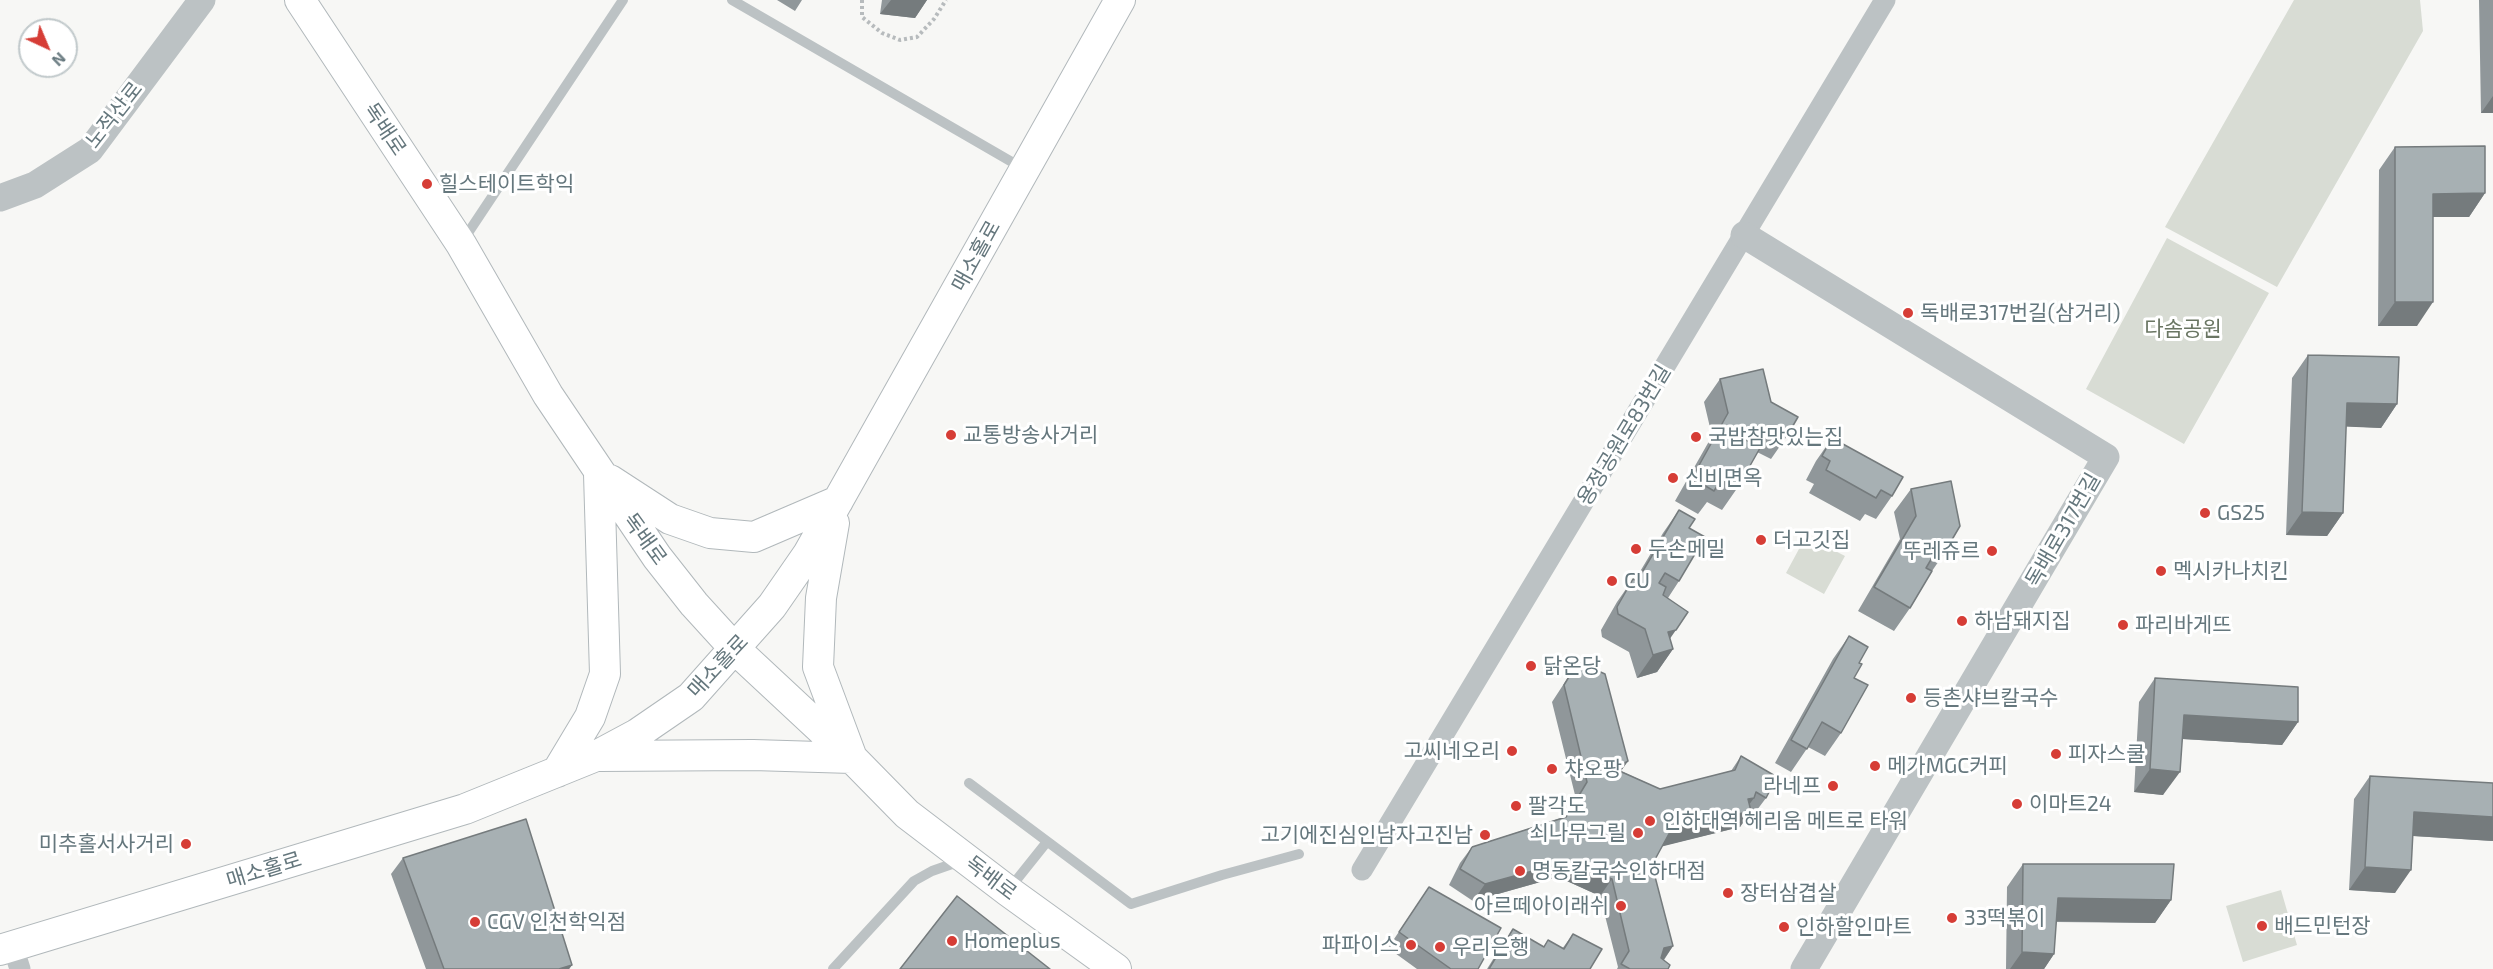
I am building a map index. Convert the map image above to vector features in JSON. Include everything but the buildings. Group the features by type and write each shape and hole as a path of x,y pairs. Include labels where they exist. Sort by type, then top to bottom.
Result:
{"main road":[{"name":"독배로","path":"300,0 461,244 548,395 657,557 735,649 852,758 907,814 1116,969"},
{"name":"매소홀로","path":"11,955 465,809 596,756 637,734 691,697 772,606 808,554 1120,0"},
{"path":"600,474 670,519 710,533 754,537 838,501"},
{"path":"557,772 590,717 605,674 600,474"},
{"path":"596,756 753,755 852,758 818,667 821,598 838,501"}],"street":[{"name":"노적산로","path":"0,198 35,185 90,150 201,0"},
{"name":"용정공원로83번길","path":"1362,870 1886,0"},
{"name":"독배로317번길","path":"1744,235 2106,457 1804,969"}],"lane":[{"path":"461,244 623,0"},
{"path":"732,0 1025,169"},
{"path":"969,783 1046,843 1131,904 1222,875 1299,854"},
{"path":"1008,891 1046,843"},
{"path":"833,969 914,881 952,864 976,866"}],"path":[{"path":"862,0 862,17 882,33 900,40 917,37 934,19 946,0"}],"green space":[{"path":"2294,0 2420,0 2423,31 2277,287 2165,227"},
{"name":"다솜공원","path":"2167,238 2269,293 2184,444 2086,389"},
{"path":"1806,536 1845,556 1824,594 1786,573"},
{"name":"배드민턴장","path":"2281,890 2297,945 2243,962 2226,906"}],"place":[{"name":"힐스테이트학익","path":"427,184"},
{"name":"독배로317번길(삼거리)","path":"1908,313"},
{"name":"교통방송사거리","path":"951,435"},
{"name":"국밥참맛있는집","path":"1696,437"},
{"name":"신비면옥","path":"1673,478"},
{"name":"GS25","path":"2205,513"},
{"name":"더고깃집","path":"1761,540"},
{"name":"두손메밀","path":"1636,549"},
{"name":"뚜레쥬르","path":"1992,551"},
{"name":"멕시카나치킨","path":"2161,571"},
{"name":"CU","path":"1612,581"},
{"name":"하남돼지집","path":"1962,621"},
{"name":"파리바게뜨","path":"2123,625"},
{"name":"닭온당","path":"1531,666"},
{"name":"등촌샤브칼국수","path":"1911,698"},
{"name":"고씨네오리","path":"1512,751"},
{"name":"피자스쿨","path":"2056,754"},
{"name":"메가MGC커피","path":"1875,766"},
{"name":"챠오팡","path":"1552,769"},
{"name":"라네프","path":"1833,786"},
{"name":"이마트24","path":"2017,804"},
{"name":"팔각도","path":"1516,806"},
{"name":"인하대역 헤리움 메트로 타워","path":"1650,821"},
{"name":"쇠나무그릴","path":"1638,833"},
{"name":"고기에진심인남자고진남","path":"1485,835"},
{"name":"미추홀서사거리","path":"186,844"},
{"name":"명동칼국수인하대점","path":"1520,871"},
{"name":"장터삼겹살","path":"1728,893"},
{"name":"아르떼아이래쉬","path":"1621,906"},
{"name":"33떡볶이","path":"1952,918"},
{"name":"CGV 인천학익점","path":"475,922"},
{"name":"배드민턴장","path":"2262,926"},
{"name":"인하할인마트","path":"1784,927"},
{"name":"Homeplus","path":"952,941"},
{"name":"파파이스","path":"1411,945"},
{"name":"우리은행","path":"1440,947"}]}
